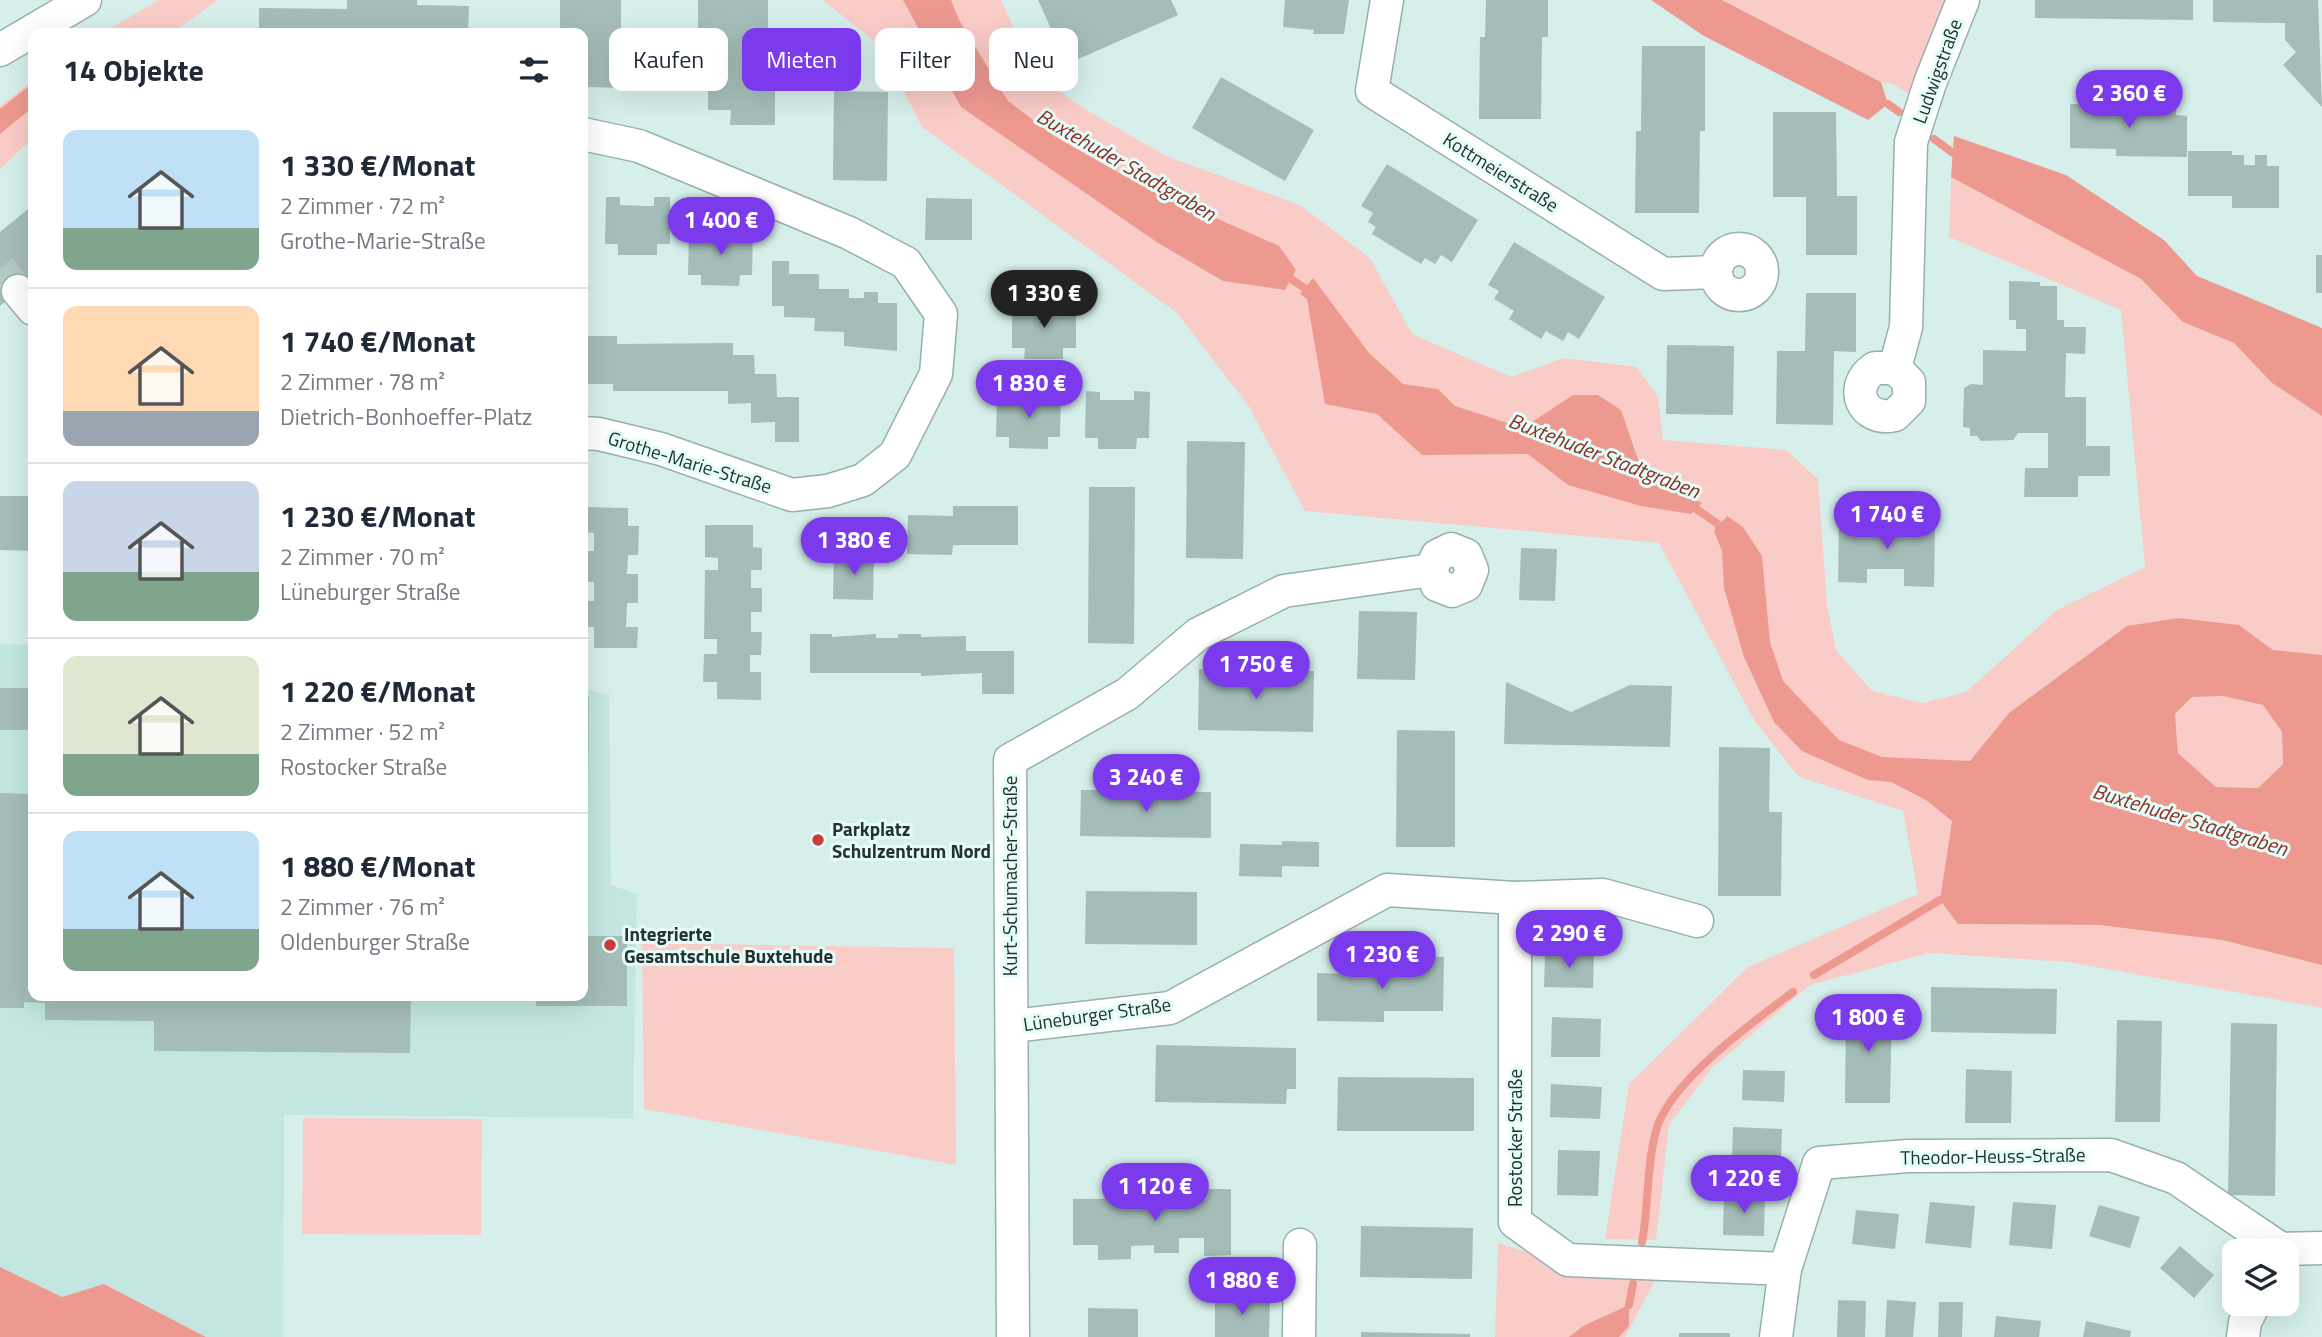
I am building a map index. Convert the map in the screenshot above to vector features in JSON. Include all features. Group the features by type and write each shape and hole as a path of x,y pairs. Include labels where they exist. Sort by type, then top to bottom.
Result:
{"street":[{"path":"37,28 85,0"},
{"name":"Kottmeierstraße","path":"1387,0 1372,91 1663,274 1716,272"},
{"name":"Ludwigstraße","path":"1895,368 1906,327 1911,142 1930,83 1963,0"},
{"path":"0,50 28,34"},
{"name":"Grothe-Marie-Straße","path":"588,135 639,146 849,233 906,263 941,314 936,374 895,455 863,480 828,491 792,495 661,449 588,433"},
{"name":"Kurt-Schumacher-Straße","path":"1013,1337 1010,760 1127,694 1198,634 1284,591 1431,570"},
{"name":"Lüneburger Straße","path":"1012,1026 1170,1008 1387,890 1515,898 1603,895 1697,921"},
{"name":"Rostocker Straße","path":"1515,898 1515,1222 1568,1260 1786,1269"},
{"name":"Theodor-Heuss-Straße","path":"1776,1337 1786,1269 1819,1163 1908,1156 2111,1155 2176,1178 2264,1239"},
{"path":"1300,1245 1300,1337"},
{"name":"Theodor-Heuss-Straße","path":"2299,1249 2322,1248"},
{"path":"2243,1337 2248,1316"}],"shaded area":[{"path":"159,0 218,0 179,28 111,28"},
{"path":"822,0 1001,0 1014,28 989,28 989,91 1059,91 1083,108 1166,156 1300,205 1370,258 1412,334 1511,377 1564,358 1637,367 1658,397 1663,440 1786,450 1818,479 1827,605 1836,650 1872,691 1922,703 1966,692 2057,610 2145,567 2121,310 1949,237 1951,177 2035,218 2141,279 2183,321 2235,343 2272,383 2322,416 2322,655 2273,650 2238,625 1958,924 2099,925 2222,940 2322,965 2322,1008 2068,962 1929,953 1810,985 1712,1068 1669,1125 1656,1240 1605,1239 1629,1084 1748,967 1918,894 1903,811 1799,777 1754,720 1659,543 1305,511 1248,405 1177,313 922,127 904,91 975,91 975,28 875,28 875,41"},
{"path":"1722,0 1955,0 1915,98 1893,84 1881,82"},
{"path":"28,85 28,143 0,169 0,106"},
{"name":"Integrierte Gesamtschule Buxtehude","path":"0,644 28,645 28,1001 588,1001 588,690 609,695 611,885 637,894 633,1118 284,1115 283,1337 206,1337 105,1284 62,1297 0,1267"},
{"path":"2223,696 2263,705 2282,732 2283,764 2258,788 2216,787 2178,753 2175,714 2192,697"},
{"path":"642,943 954,948 956,1165 644,1109"},
{"path":"303,1118 482,1119 481,1235 302,1234"},
{"path":"1498,1243 1598,1274 1659,1273 1625,1337 1495,1337"},
{"path":"0,1267 62,1297 104,1284 206,1337 0,1337"}],"water":[{"path":"903,0 951,0 964,28 918,28"},
{"path":"1651,0 1722,0 1881,82 1888,104 1868,120 1704,36"},
{"path":"975,46 989,70 989,91 1002,91 1008,101 1054,136 1137,183 1279,246 1296,270 1285,290 1223,281 1158,243 961,107 952,91 975,91"},
{"path":"28,87 28,111 0,134 0,109"},
{"path":"1954,136 2066,175 2164,240 2197,276 2322,328 2322,416 2272,383 2234,343 2183,322 2141,279 1951,177"},
{"path":"1313,278 1369,353 1403,384 1438,389 1455,406 1523,428 1573,395 1598,395 1621,410 1643,474 1702,503 1691,514 1641,506 1568,485 1528,454 1422,455 1377,414 1325,404 1307,299 1300,294"},
{"path":"1727,516 1743,527 1762,556 1770,642 1783,681 1839,740 1882,757 1970,761 2009,713 2127,626 2179,618 2239,625 2273,650 2322,655 2322,965 2222,940 2099,925 1958,924 1940,900 1952,821 1926,800 1891,782 1868,780 1802,751 1774,722 1744,657 1724,588 1722,551 1714,531","holes":["2223,696 2263,705 2282,732 2283,764 2258,788 2216,787 2178,753 2175,714 2192,697"]},
{"path":"1629,1305 1629,1326 1619,1337 1569,1337 1583,1326"}],"building":[{"path":"347,0 417,0 417,5 469,6 468,28 259,28 259,8 347,9"},
{"path":"560,0 621,0 621,28 609,28 609,88 588,87 588,28 560,28"},
{"path":"698,0 768,0 768,28 742,28 742,91 775,91 775,125 730,125 731,110 708,110 708,91 728,91 728,28 698,28"},
{"path":"1038,0 1171,0 1178,15 1078,59 1078,28 1051,28"},
{"path":"1285,0 1349,0 1344,34 1313,34 1314,30 1283,27"},
{"path":"1486,0 1548,0 1548,37 1542,37 1541,119 1479,119 1480,37 1485,37"},
{"path":"2035,0 2193,0 2193,20 2035,18"},
{"path":"2213,0 2318,0 2322,107 2283,65 2296,52 2285,40 2285,23 2213,22"},
{"path":"1642,46 1705,46 1705,131 1700,131 1699,213 1635,213 1636,131 1641,131"},
{"path":"1221,77 1314,130 1285,181 1192,128"},
{"path":"834,91 888,92 887,181 833,180"},
{"path":"2070,104 2128,104 2128,114 2140,114 2140,104 2152,104 2152,115 2164,115 2164,104 2176,104 2176,115 2187,116 2187,157 2116,156 2116,149 2070,148"},
{"path":"1773,112 1836,112 1837,196 1857,196 1857,255 1806,255 1806,197 1773,197"},
{"path":"2188,151 2232,151 2232,155 2244,155 2244,165 2255,165 2255,155 2267,155 2267,166 2279,166 2279,208 2232,208 2232,196 2188,196"},
{"path":"1387,164 1478,220 1452,262 1441,255 1435,264 1425,258 1421,264 1372,234 1376,227 1368,222 1373,213 1361,206"},
{"path":"606,197 620,197 620,205 654,206 654,197 670,197 670,244 657,244 657,255 618,255 618,244 605,244"},
{"path":"926,198 972,199 972,240 925,240"},
{"path":"28,209 28,282 0,306 0,232"},
{"path":"689,228 703,228 703,236 737,237 737,228 753,228 752,275 740,275 739,286 701,285 701,275 688,275"},
{"path":"1514,242 1605,297 1579,339 1568,332 1563,341 1546,331 1541,339 1509,319 1514,311 1494,299 1499,291 1488,285"},
{"path":"2316,255 2322,255 2322,293 2316,293"},
{"path":"772,261 789,261 789,274 819,274 819,289 849,289 849,298 864,298 864,292 878,292 878,303 897,303 897,351 844,346 844,332 814,331 815,318 784,317 784,306 772,306"},
{"path":"2009,281 2040,282 2040,286 2057,286 2057,320 2064,320 2064,327 2086,327 2085,354 2066,353 2065,397 2086,397 2086,446 2110,446 2110,476 2078,476 2078,497 2024,497 2025,468 2048,468 2048,433 2018,433 2013,440 1981,441 1977,436 1970,436 1970,428 1963,427 1964,388 1971,384 1983,385 1983,350 2026,351 2026,329 2016,329 2016,320 2009,320"},
{"path":"1806,293 1856,293 1856,352 1834,351 1833,425 1776,424 1777,351 1805,351"},
{"path":"1012,301 1027,301 1026,309 1049,310 1060,310 1060,301 1076,302 1076,348 1063,348 1063,359 1024,359 1025,348 1012,348"},
{"path":"588,336 617,336 617,344 733,343 733,355 754,355 755,374 776,374 777,397 799,397 799,442 775,442 775,422 751,423 751,403 728,404 728,391 613,391 613,384 588,384"},
{"path":"1667,345 1734,346 1733,415 1666,414"},
{"path":"997,391 1011,391 1011,398 1045,399 1045,391 1061,391 1060,437 1048,437 1048,449 1009,448 1009,437 996,437"},
{"path":"1086,391 1100,392 1100,400 1134,400 1134,391 1150,392 1149,438 1137,438 1136,449 1098,449 1098,438 1085,438"},
{"path":"1187,441 1245,442 1243,559 1186,558"},
{"path":"1089,487 1135,487 1134,644 1088,643"},
{"path":"0,496 28,496 28,551 0,550"},
{"path":"953,506 1018,506 1018,545 953,545 952,555 907,554 908,515 953,516"},
{"path":"588,507 628,508 628,526 639,526 638,555 628,555 627,574 638,574 638,603 627,603 626,627 638,627 637,648 594,648 594,627 588,627 588,601 594,601 594,582 588,582 588,551 594,551 594,533 588,532"},
{"path":"1839,521 1935,522 1934,587 1904,586 1904,569 1867,569 1867,583 1838,582"},
{"path":"705,525 753,525 753,547 762,548 762,570 751,570 751,588 762,588 762,612 751,612 751,632 762,632 761,655 750,655 750,672 761,672 761,700 717,699 717,682 703,682 704,654 717,654 717,639 704,639 705,570 718,570 718,558 705,557"},
{"path":"1521,548 1557,549 1555,601 1519,600"},
{"path":"834,554 874,555 873,600 833,599"},
{"path":"1359,611 1417,612 1415,680 1357,679"},
{"path":"810,634 832,634 832,637 876,634 876,638 898,638 898,634 921,634 921,637 966,636 966,651 1014,651 1014,694 982,694 982,673 921,676 921,673 810,673"},
{"path":"1199,669 1314,671 1313,732 1198,730"},
{"path":"1506,682 1571,712 1630,685 1672,686 1670,747 1504,744"},
{"path":"0,688 28,688 28,730 0,730"},
{"path":"588,697 589,697 588,816"},
{"path":"1397,730 1455,731 1455,847 1396,847"},
{"path":"1719,747 1770,748 1769,812 1782,812 1781,896 1718,896"},
{"path":"1081,790 1211,792 1211,838 1080,836"},
{"path":"0,793 28,794 28,1001 411,1001 410,1053 154,1051 154,1021 45,1020 45,1003 24,1002 24,1008 0,1008"},
{"path":"1282,841 1319,842 1319,867 1282,866 1282,877 1239,876 1240,844 1282,845"},
{"path":"1086,891 1197,892 1197,945 1085,944"},
{"path":"588,936 627,936 627,1006 536,1006 536,1001 588,1001"},
{"path":"1545,953 1594,954 1593,988 1544,987"},
{"path":"1385,956 1444,957 1443,1011 1384,1011 1384,1022 1317,1021 1317,973 1385,974"},
{"path":"1931,987 2057,989 2056,1034 1931,1032"},
{"path":"1846,1004 1892,1005 1890,1103 1845,1103"},
{"path":"1552,1017 1601,1019 1600,1057 1551,1057"},
{"path":"2117,1020 2162,1021 2160,1122 2115,1122"},
{"path":"2231,1023 2277,1024 2275,1196 2228,1195"},
{"path":"1156,1045 1296,1048 1296,1089 1287,1089 1286,1104 1155,1102"},
{"path":"1966,1069 2012,1071 2011,1123 1965,1123"},
{"path":"1743,1070 1785,1071 1784,1102 1742,1100"},
{"path":"1338,1077 1474,1078 1474,1131 1337,1131"},
{"path":"1551,1084 1602,1087 1600,1119 1550,1117"},
{"path":"1733,1127 1782,1129 1781,1162 1732,1161"},
{"path":"1558,1150 1600,1151 1598,1196 1557,1195"},
{"path":"1179,1189 1231,1189 1231,1255 1204,1256 1204,1238 1179,1238 1179,1253 1154,1253 1154,1245 1131,1246 1131,1259 1098,1260 1098,1245 1073,1245 1073,1199 1179,1198"},
{"path":"1724,1195 1765,1195 1764,1236 1723,1235"},
{"path":"1930,1202 1975,1206 1971,1248 1925,1243"},
{"path":"2013,1202 2056,1205 2052,1249 2009,1245"},
{"path":"2099,1205 2140,1217 2130,1248 2089,1236"},
{"path":"1856,1210 1899,1214 1895,1249 1852,1244"},
{"path":"1361,1226 1473,1228 1472,1279 1360,1277"},
{"path":"2180,1246 2214,1275 2194,1298 2160,1268"},
{"path":"1215,1298 1270,1298 1269,1337 1215,1337"},
{"path":"1838,1300 1866,1301 1865,1337 1837,1337"},
{"path":"1887,1300 1916,1302 1913,1337 1885,1337"},
{"path":"1939,1302 1963,1302 1962,1337 1938,1337"},
{"path":"1088,1308 1138,1309 1138,1337 1088,1337"},
{"path":"1996,1316 2041,1321 2039,1337 1994,1337"},
{"path":"2086,1321 2131,1331 2130,1337 2083,1337"},
{"path":"1361,1332 1470,1334 1470,1337 1361,1337"},
{"path":"1679,1333 1730,1333 1730,1337 1679,1337"}],"waterway":[{"path":"1888,104 1899,112"},
{"path":"1934,139 1953,153"},
{"name":"Buxtehuder Stadtgraben","path":"1284,274 1313,294"},
{"name":"Buxtehuder Stadtgraben","path":"1689,504 1718,524 1720,531"},
{"path":"1814,975 1940,900"},
{"path":"1642,1242 1653,1145 1664,1112 1677,1093 1714,1055 1793,992"},
{"path":"1629,1305 1633,1284"}],"tunnel":[{"path":"0,268 18,291"}],"place":[{"name":"Parkplatz Schulzentrum Nord","path":"818,840"},
{"name":"Integrierte Gesamtschule Buxtehude","path":"610,945"}]}
